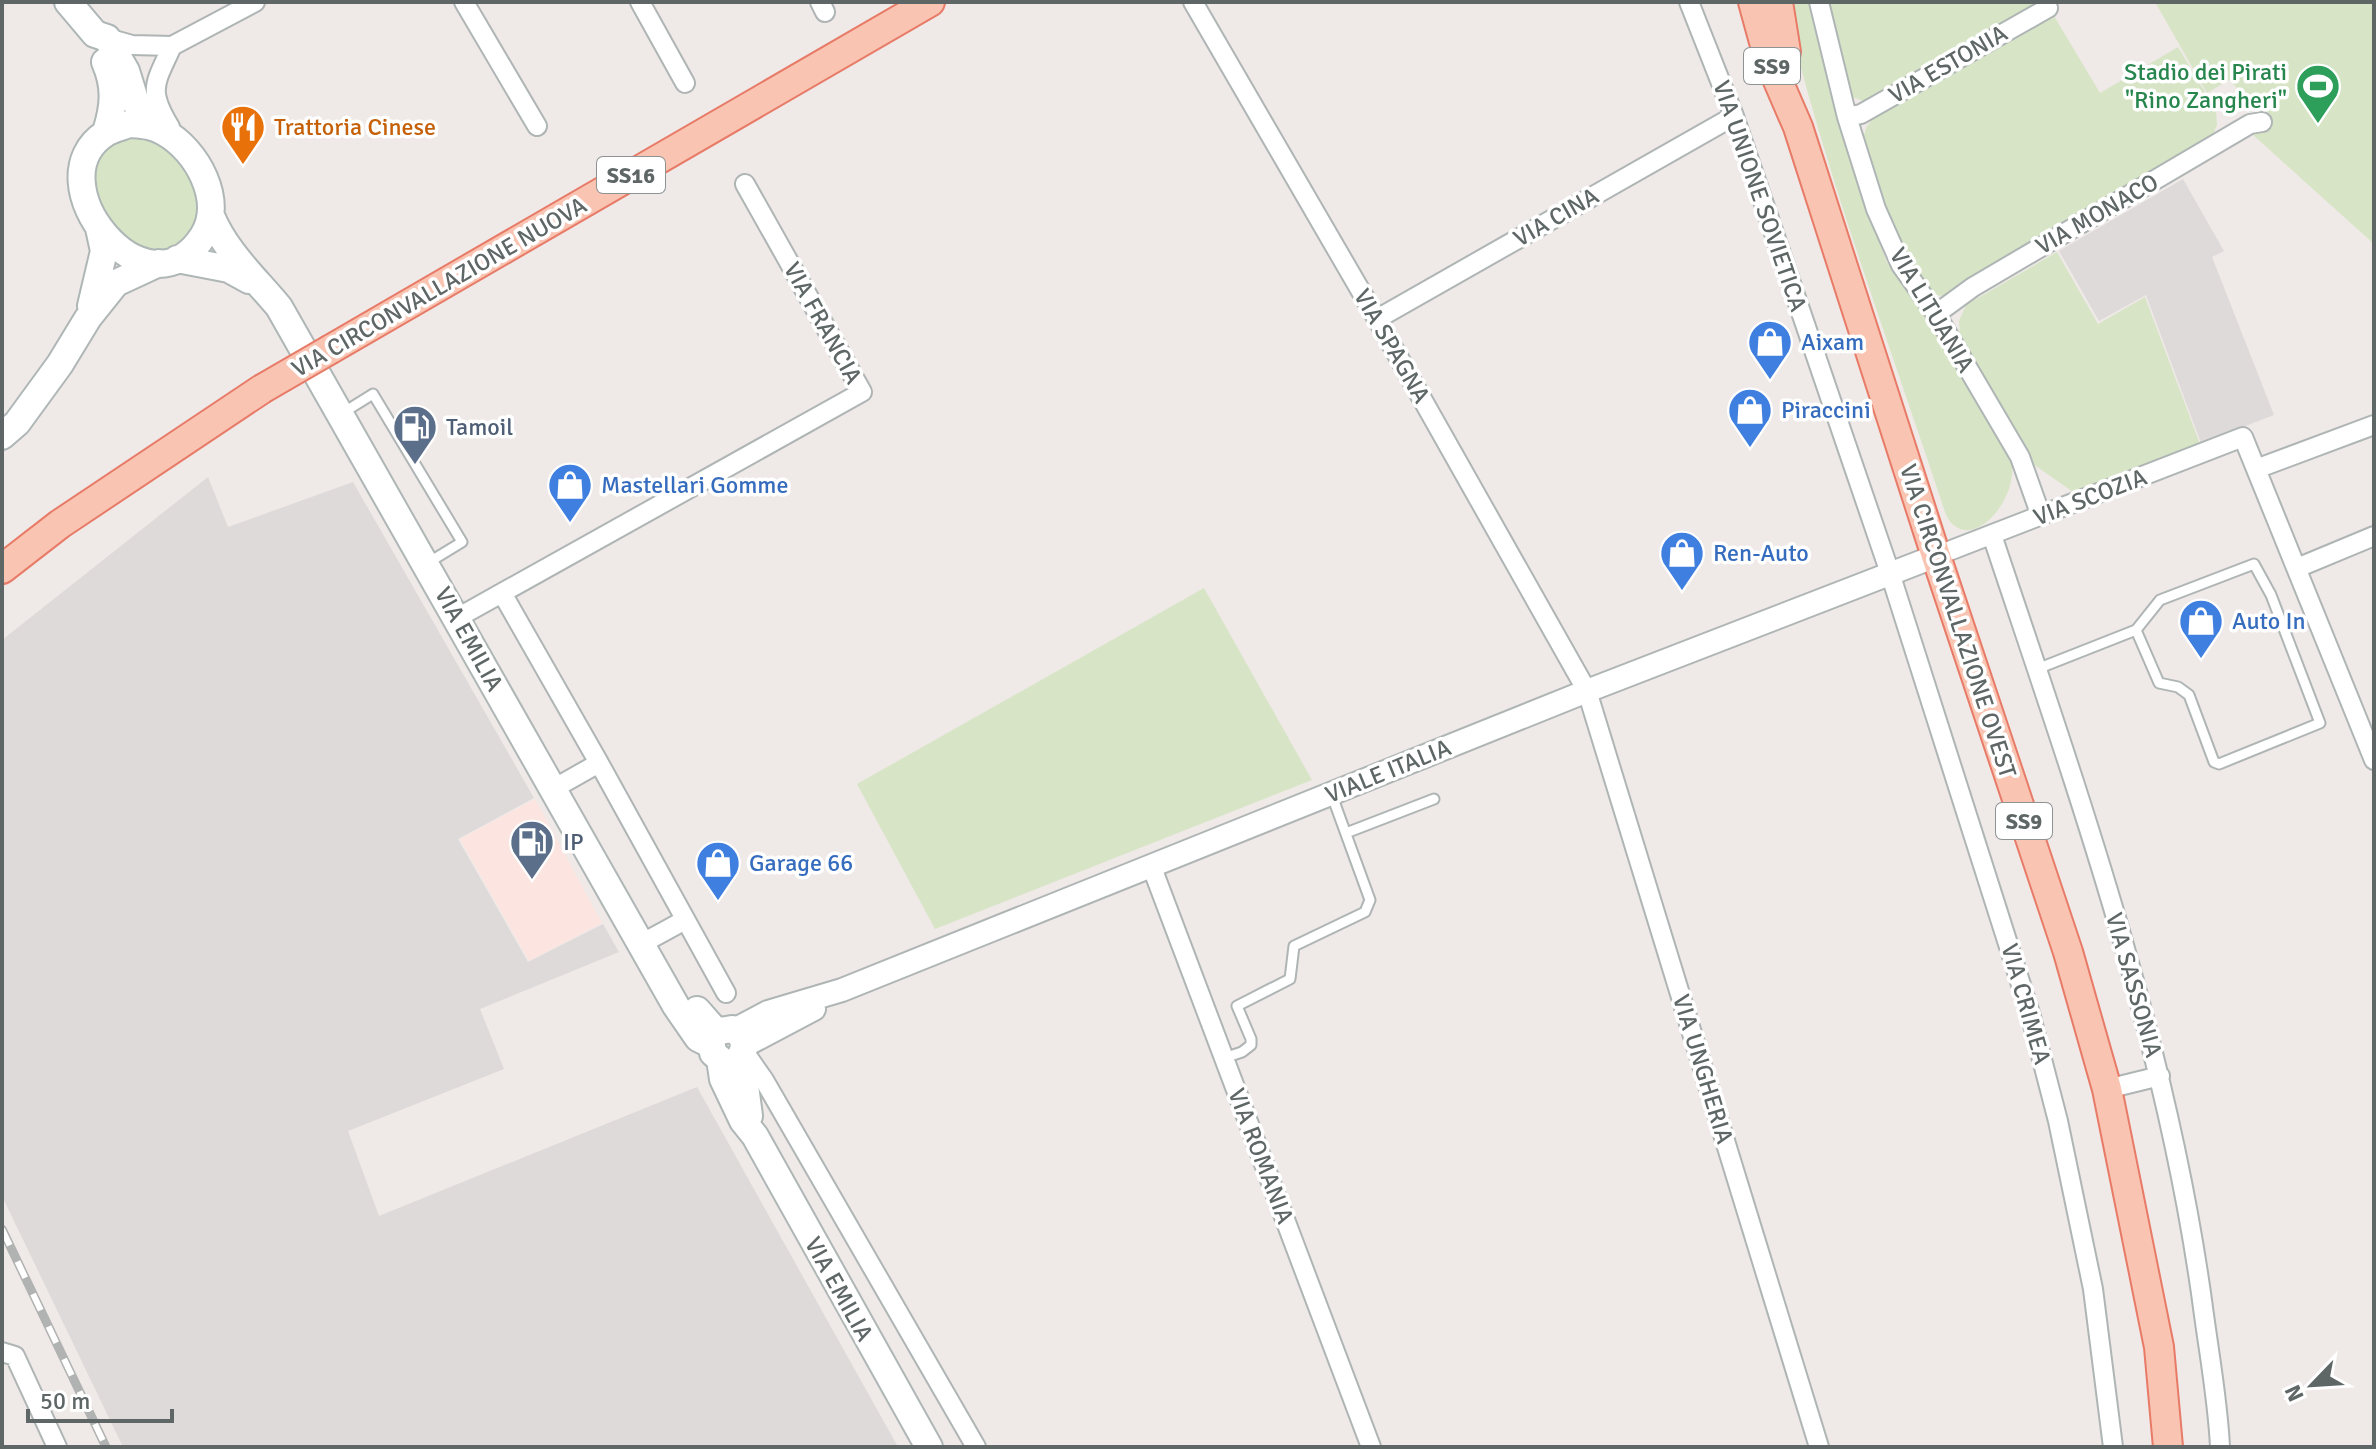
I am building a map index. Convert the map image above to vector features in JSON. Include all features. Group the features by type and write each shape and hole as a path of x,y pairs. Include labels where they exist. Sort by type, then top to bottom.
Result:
{"main road":[{"path":"2,436 25,411 60,364 88,318 116,283 193,249 204,234 211,216 206,180 195,161 136,103 126,71 101,36 68,2"},
{"name":"VIA CIRCONVALLAZIONE NUOVA","path":"2,569 60,524 262,389 930,2"},
{"path":"1743,2 1777,56"},
{"name":"VIA CIRCONVALLAZIONE OVEST","path":"1753,2 1777,56"},
{"name":"VIA CIRCONVALLAZIONE OVEST","path":"1768,2 1777,56 1798,127 2068,952 2107,1089 2159,1347 2168,1447"},
{"path":"1777,56 1778,2"},
{"path":"101,36 95,48 106,63 113,82 114,101 106,132"},
{"path":"88,318 104,251 99,228 83,194 81,176 86,157 106,132 129,124 148,125 172,138"},
{"name":"VIA EMILIA","path":"211,216 219,237 230,253 279,307 641,944 698,1038 731,1045 723,1079 743,1121 751,1130 929,1447"},
{"path":"99,228 123,253 140,261 168,261"},
{"name":"VIA EMILIA","path":"168,261 229,269 263,288"}],"street":[{"path":"101,36 132,45 172,46 255,2"},
{"path":"464,2 537,126"},
{"path":"640,2 685,83"},
{"name":"VIA SPAGNA","path":"1193,2 1587,691"},
{"name":"VIA UNIONE SOVIETICA","path":"1689,2 1734,116 1890,573"},
{"name":"VIA LITUANIA","path":"1819,2 1847,117 1876,209 1901,265 1936,314 2020,457 2041,516"},
{"name":"VIA ESTONIA","path":"1847,117 1861,114 2048,8"},
{"path":"172,46 154,84 155,99 172,138"},
{"name":"VIA CINA","path":"1377,319 1734,116"},
{"name":"VIA MONACO","path":"1936,314 1973,287 2250,124 2262,122"},
{"name":"VIA FRANCIA","path":"457,618 862,392 745,184"},
{"path":"2374,425 2256,469 2374,760"},
{"name":"VIA SCOZIA","path":"1936,556 2243,437 2256,469"},
{"name":"VIA SASSONIA","path":"1992,535 2100,868 2160,1076 2193,1229 2220,1447"},
{"path":"2297,568 2374,536"},
{"name":"VIALE ITALIA","path":"731,1045 816,1007 842,990 1587,691 1936,556"},
{"name":"VIA CRIMEA","path":"1890,573 2021,983 2058,1121 2093,1289 2113,1447"},
{"path":"502,593 726,993"},
{"name":"VIA UNGHERIA","path":"1587,691 1819,1447"},
{"path":"553,789 599,763"},
{"name":"VIA ROMANIA","path":"1151,865 1371,1447"},
{"path":"641,944 685,920"},
{"path":"731,1045 764,1080 976,1447"},
{"path":"2107,1089 2160,1076"},
{"path":"784,1191 817,1173"},
{"path":"2,1352 15,1356 57,1447"}],"lane":[{"path":"340,414 373,394 462,542 426,564"},
{"path":"2037,669 2136,630 2160,600 2254,564 2271,595 2320,723 2219,764 2214,762 2189,695 2178,687 2159,683 2136,630"},
{"path":"1224,1058 1242,1052 1251,1045 1237,1006 1290,979 1294,946 1365,912 1370,900 1331,793"},
{"path":"1346,833 1434,799"}],"shaded area":[{"path":"2183,179 2224,251 2212,257 2274,415 2201,443 2146,295 2099,321 2059,251"},
{"path":"208,477 228,527 353,482 534,798 458,839 528,962 603,924 619,952 480,1009 504,1069 348,1131 379,1216 697,1087 898,1447 123,1447 2,1196 2,640"},
{"name":"IP","path":"535,799 602,923 529,961 460,839"}],"green space":[{"path":"1784,2 1809,2 1836,112 1869,217 1887,262 1932,325 2011,459 2012,475 2001,506 1979,527 1967,530 1956,527 1946,515 1839,196"},
{"path":"1828,2 2034,2 2037,6 1863,101 1850,96"},
{"name":"Stadio dei Pirati \"Rino Zangheri\"","path":"2155,2 2374,2 2374,244 2252,134 2263,127 2261,112 2229,80 2207,93"},
{"path":"2054,16 2100,93 2178,47 2216,110 2217,125 2211,139 1955,291 1942,296 1932,294 1908,257 1891,220 1863,139 1866,128 1872,119"},
{"path":"131,136 145,138 171,153 191,177 197,191 199,206 194,226 182,239 161,249 140,247 120,235 105,216 96,193 96,170 107,150"},
{"path":"2057,252 2098,324 2145,297 2200,444 2076,494 2033,464 1960,338 1959,321 1966,305"},
{"path":"1204,588 1312,780 935,929 857,784"}],"railway":[{"path":"2,1229 106,1447"}],"place":[{"name":"Stadio dei Pirati \"Rino Zangheri\"","path":"2318,125"},
{"name":"Trattoria Cinese","path":"243,166"},
{"name":"Aixam","path":"1770,381"},
{"name":"Piraccini","path":"1750,449"},
{"name":"Tamoil","path":"415,466"},
{"name":"Mastellari Gomme","path":"570,524"},
{"name":"Ren-Auto","path":"1682,592"},
{"name":"Auto In","path":"2201,660"},
{"name":"IP","path":"532,881"},
{"name":"Garage 66","path":"718,902"}]}
